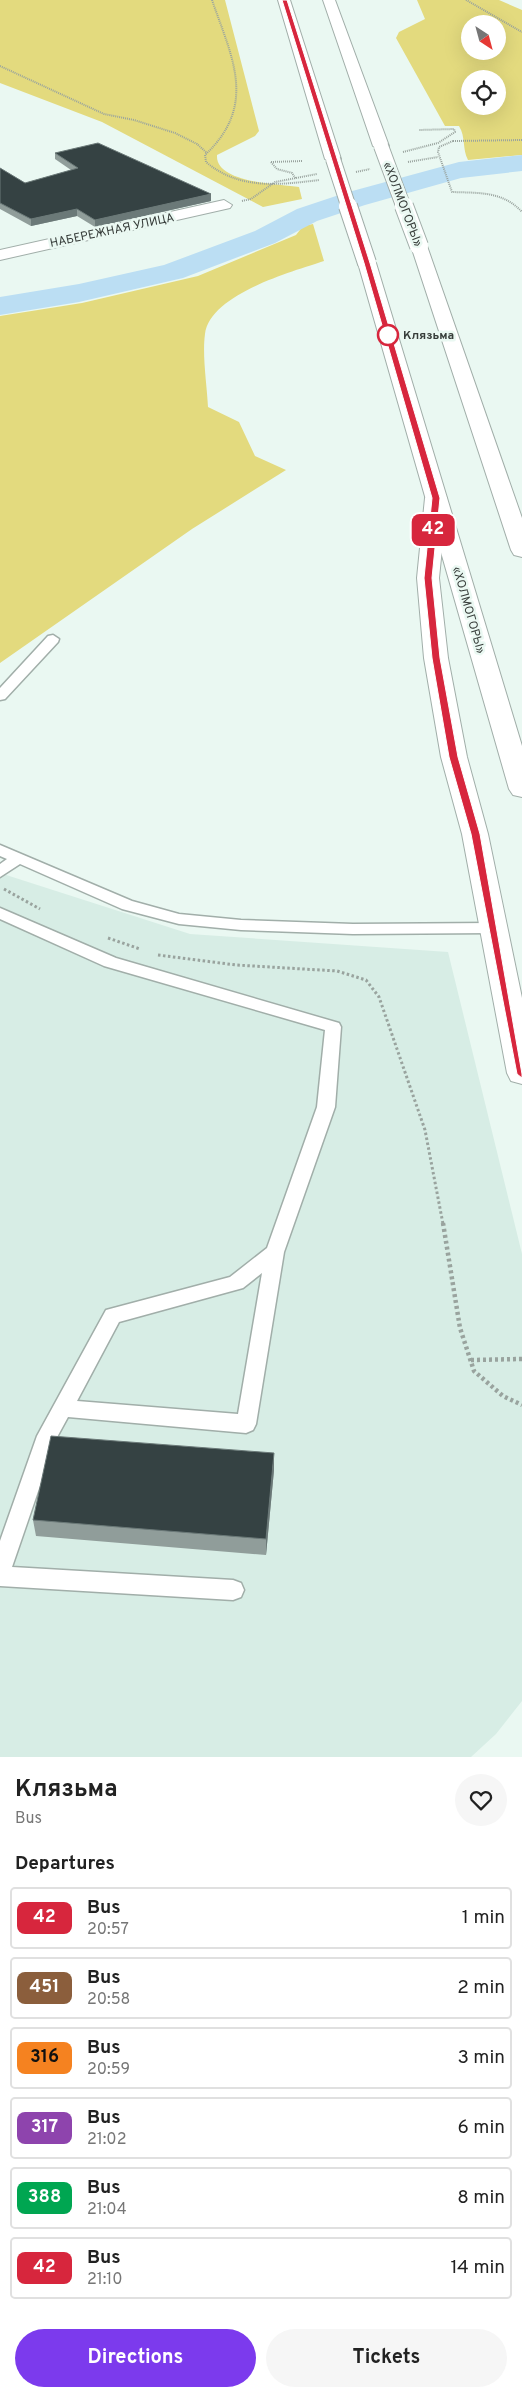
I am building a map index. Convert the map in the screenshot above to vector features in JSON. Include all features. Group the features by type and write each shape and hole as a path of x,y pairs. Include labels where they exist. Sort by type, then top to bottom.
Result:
{"main road":[{"name":"«ХОЛМОГОРЫ»","path":"284,0 367,263 522,789"},
{"name":"«ХОЛМОГОРЫ»","path":"329,0 419,246 522,550"},
{"name":"НАБЕРЕЖНАЯ УЛИЦА","path":"0,255 224,205"},
{"path":"436,498 428,578 436,658 454,757 476,834 522,1074"},
{"path":"511,521 522,540"}],"lane":[{"path":"0,696 53,640"},
{"path":"0,850 126,905 180,919 241,925 344,928 493,928"},
{"path":"0,872 18,858"},
{"path":"0,913 110,962 333,1027 326,1107 275,1252 246,1424 62,1408"},
{"path":"0,1571 47,1436 113,1316 236,1283 275,1252"},
{"path":"0,1576 232,1590"}],"path":[{"path":"212,0 234,65 238,92 235,106 221,140 207,153 206,162 217,171 236,179 268,185 251,199 224,205"},
{"path":"466,0 522,32"},
{"path":"0,66 104,114 134,120 174,133 197,144 207,153"},
{"path":"419,130 454,129"},
{"path":"445,140 522,140"},
{"path":"453,141 439,148 438,157 452,192 493,194 513,202 520,207 522,212"},
{"path":"296,179 292,173 276,169 271,162 302,161"},
{"path":"471,1360 522,1359"}],"shaded area":[{"path":"0,0 225,0 259,131 255,136 217,155 219,164 226,171 237,177 263,183 299,187 302,199 263,207 102,122 0,83"},
{"path":"417,0 499,0 522,10 522,155 468,160 463,134 459,126 445,126 396,38 399,32 425,19"},
{"path":"313,224 324,261 273,278 236,296 221,307 210,320 204,342 208,407 239,422 255,456 286,470 192,529 0,663 0,316 82,303 198,276 296,235 303,226"},
{"path":"0,873 190,934 448,952 522,1254 522,1701 496,1734 471,1757 0,1757"}],"building":[{"path":"98,143 211,194 95,220 77,209 31,219 0,203 0,168 25,183 78,168 55,153"},
{"path":"51,1436 274,1453 266,1539 33,1520"}],"waterway":[{"name":"Клязьма","path":"0,306 79,293 173,272 265,237 307,215 355,199 459,170 522,163"}],"bus line":[{"name":"42","path":"284,0 367,263 436,498 428,578 436,658 454,757 476,834 522,1074"}],"place":[{"name":"Клязьма","path":"388,335"}]}
